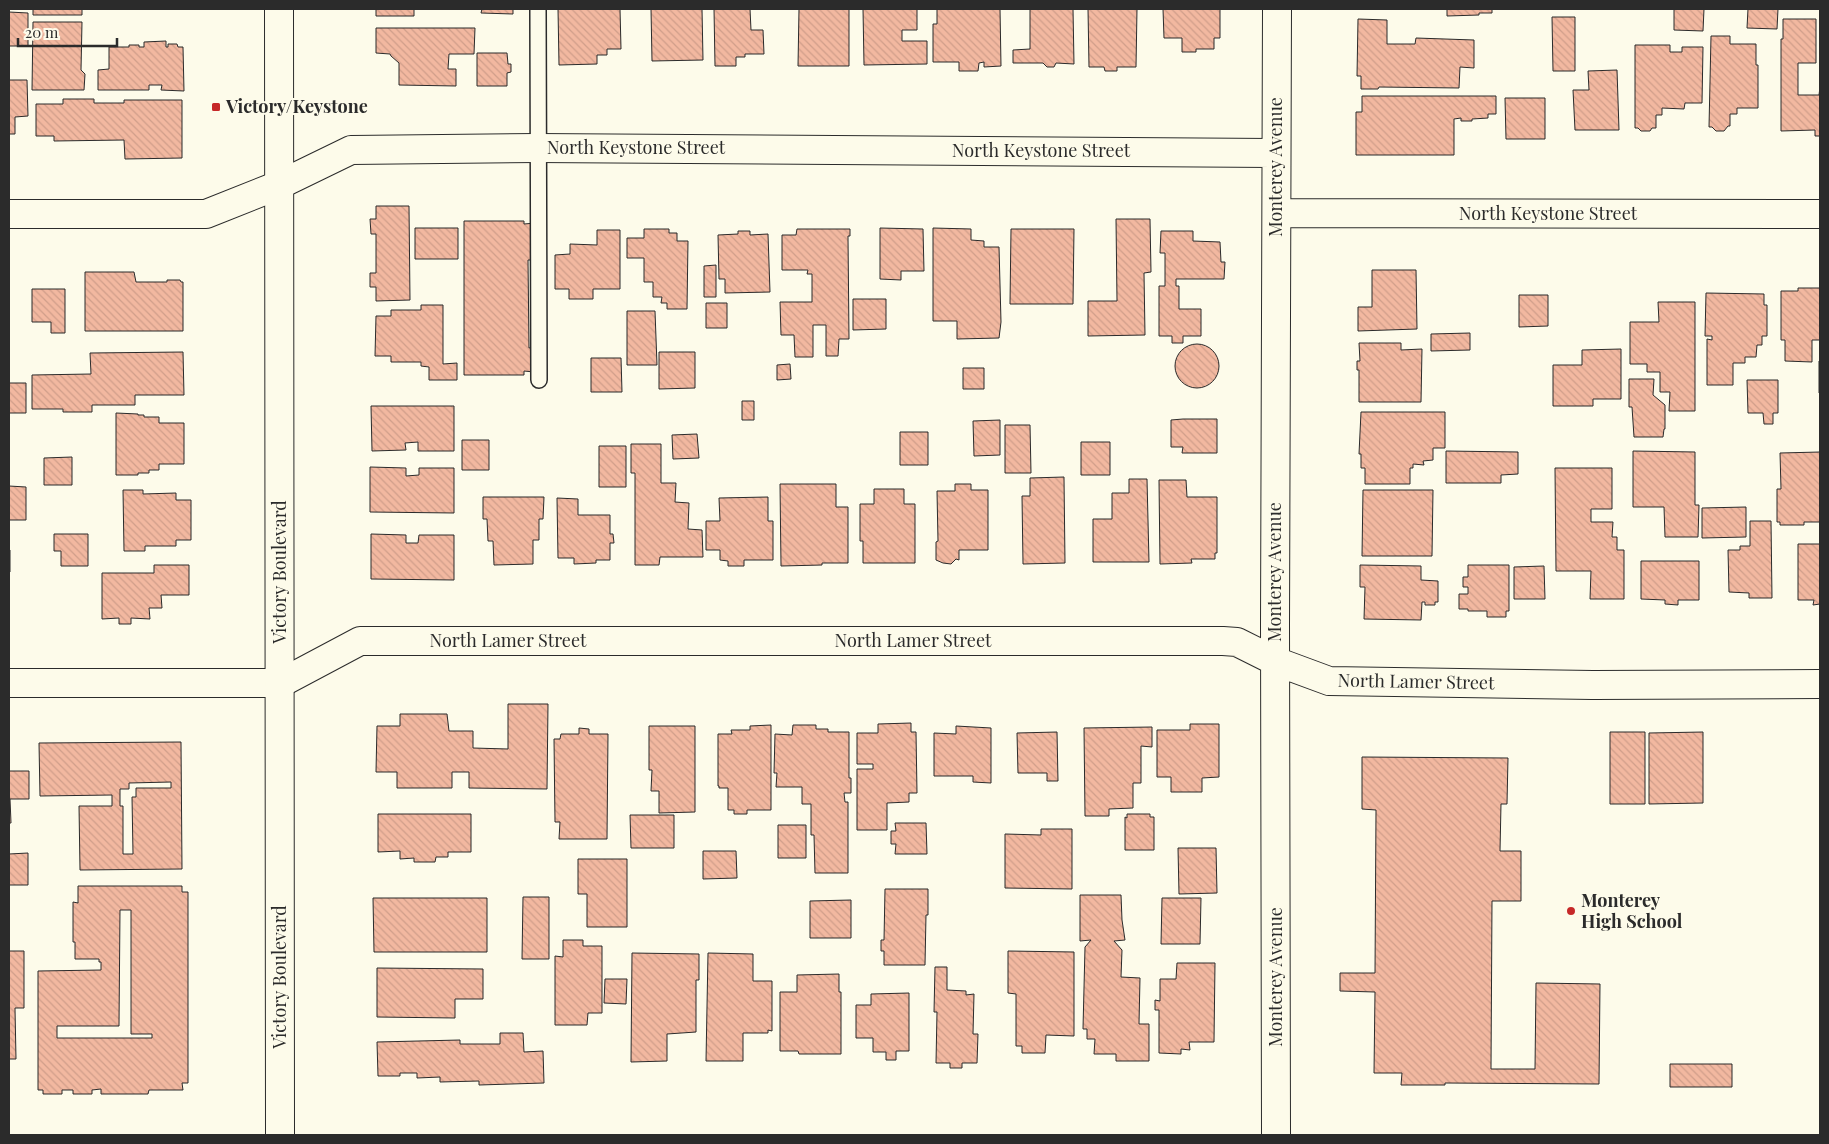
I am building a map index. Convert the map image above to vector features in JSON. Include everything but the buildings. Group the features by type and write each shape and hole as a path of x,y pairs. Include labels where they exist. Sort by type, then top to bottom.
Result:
{"street":[{"name":"Victory Boulevard","path":"279,9 280,1135"},
{"name":"Monterey Avenue","path":"1276,1135 1277,9"},
{"name":"North Keystone Street","path":"9,214 206,214 279,185 351,150 538,148 1276,153"},
{"name":"North Keystone Street","path":"1276,213 1820,214"},
{"name":"North Lamer Street","path":"9,683 281,683 360,641 1223,641 1237,642 1275,660 1329,680 1592,685 1820,684"}],"lane":[{"path":"538,9 539,380"}],"place":[{"name":"Victory/Keystone","path":"216,107"},
{"name":"Monterey High School","path":"1571,911"}]}
